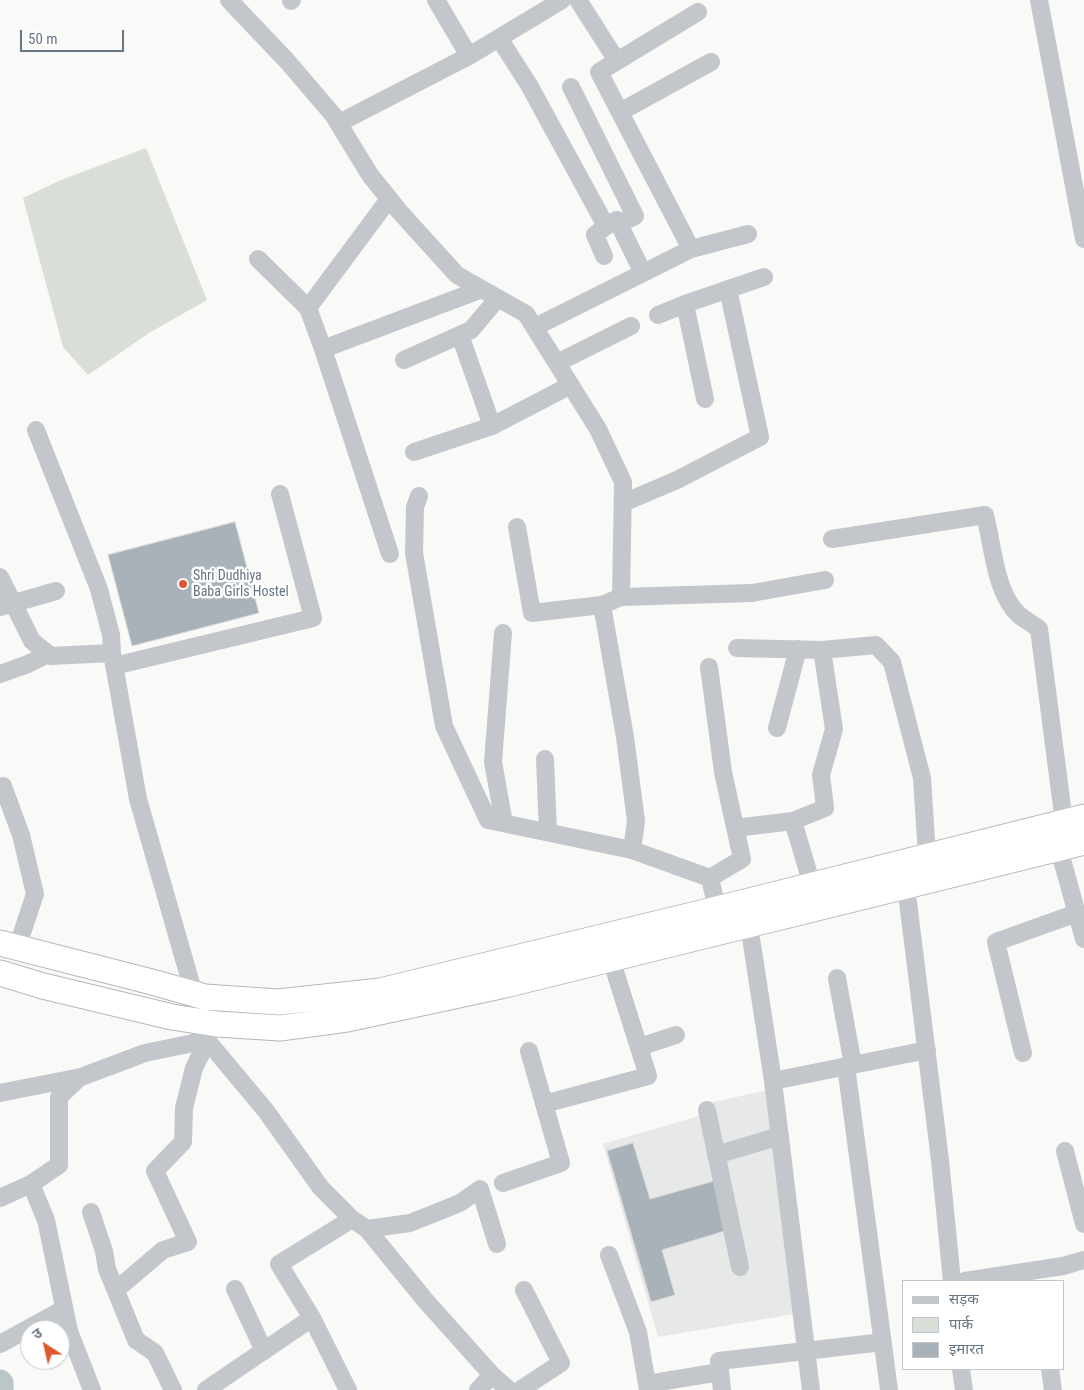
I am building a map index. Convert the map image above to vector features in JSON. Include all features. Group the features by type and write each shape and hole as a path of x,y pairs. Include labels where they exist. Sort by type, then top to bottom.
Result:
{"highway":[{"path":"9,946 205,997 278,1002 380,991 1074,819"},
{"path":"0,974 43,986 190,1020 217,1024 280,1028 346,1019 505,985 1084,842"}],"street":[{"path":"229,0 287,61 334,116 370,175 457,275 526,314 535,327 598,429 623,482 621,597"},
{"path":"436,0 469,56"},
{"path":"339,123 469,56 562,0"},
{"path":"578,0 617,61"},
{"path":"1039,0 1084,238"},
{"path":"691,249 599,72 698,12"},
{"path":"499,38 643,273"},
{"path":"620,112 711,62"},
{"path":"571,87 634,216 595,235 604,256"},
{"path":"308,308 390,199"},
{"path":"535,327 691,249 748,234"},
{"path":"258,259 308,308 390,554"},
{"path":"658,316 685,304 764,277"},
{"path":"323,349 482,289"},
{"path":"623,503 677,480 760,437 728,289"},
{"path":"404,360 471,330 498,298"},
{"path":"685,304 705,399"},
{"path":"557,363 631,326"},
{"path":"460,335 492,426"},
{"path":"414,452 492,426 571,385"},
{"path":"36,430 99,590 111,635 113,659 138,799 194,994"},
{"path":"0,577 6,605 32,641 51,656 113,659 313,618 280,494"},
{"path":"419,496 415,507 414,553 444,726 488,820 632,850 710,878"},
{"path":"832,539 985,515 997,572 1007,600 1019,615 1039,629 1074,819"},
{"path":"517,527 532,613 602,605 621,597 752,593 825,580"},
{"path":"6,605 56,591"},
{"path":"602,605 626,737 636,821 632,850"},
{"path":"503,633 492,762 504,823"},
{"path":"736,648 822,650 876,644 892,662 922,778 927,855"},
{"path":"777,728 798,649"},
{"path":"735,828 794,821 825,808 821,775 834,729 822,650"},
{"path":"0,674 28,664 48,654"},
{"path":"709,667 723,772 742,859 710,878"},
{"path":"545,759 548,832"},
{"path":"3,786 21,835 34,894 9,946"},
{"path":"794,821 812,885"},
{"path":"1059,848 1084,939"},
{"path":"710,878 717,909"},
{"path":"906,886 940,1160 952,1280"},
{"path":"1024,1053 996,942 1077,913"},
{"path":"749,925 773,1081 811,1390"},
{"path":"544,1104 648,1076 610,959"},
{"path":"837,978 850,1065 889,1390"},
{"path":"190,1020 266,1111 321,1188 352,1219 367,1229 425,1300 492,1375 509,1390"},
{"path":"639,1047 676,1035"},
{"path":"0,1093 81,1077 144,1053 208,1040"},
{"path":"116,1290 163,1250 188,1242 155,1171 183,1142 184,1108 194,1068 208,1040"},
{"path":"773,1081 927,1050"},
{"path":"503,1183 561,1163 529,1051"},
{"path":"0,1198 31,1184 59,1165 58,1097 81,1077"},
{"path":"707,1110 740,1267"},
{"path":"716,1155 780,1136"},
{"path":"1065,1151 1078,1173 1083,1219"},
{"path":"31,1184 46,1220 69,1331 92,1390"},
{"path":"367,1229 410,1223 460,1203 480,1189 497,1244"},
{"path":"91,1212 108,1268 136,1340 155,1353 173,1390"},
{"path":"348,1390 312,1318 279,1264 352,1219"},
{"path":"609,1255 638,1332 648,1387 720,1372"},
{"path":"972,1280 1063,1266 1084,1260"},
{"path":"235,1289 264,1351"},
{"path":"520,1390 561,1363 524,1290"},
{"path":"0,1344 64,1309"},
{"path":"210,1389 312,1318"},
{"path":"722,1390 719,1361 883,1342"},
{"path":"961,1370 964,1390"},
{"path":"1050,1370 1053,1390"},
{"path":"478,1390 492,1375"}],"shaded area":[{"path":"768,1090 794,1314 658,1337 603,1144 702,1115 700,1105"}],"green space":[{"path":"146,148 207,300 149,333 88,375 63,347 23,198 61,180"}],"building":[{"name":"Shri Dudhiya Baba Girls Hostel","path":"235,522 259,613 132,646 108,555"},
{"path":"633,1143 650,1199 714,1181 728,1230 662,1250 675,1295 651,1302 607,1151"}],"waterway":[{"path":"0,1382 1,1390"}],"place":[{"name":"Shri Dudhiya Baba Girls Hostel","path":"183,584"}]}
